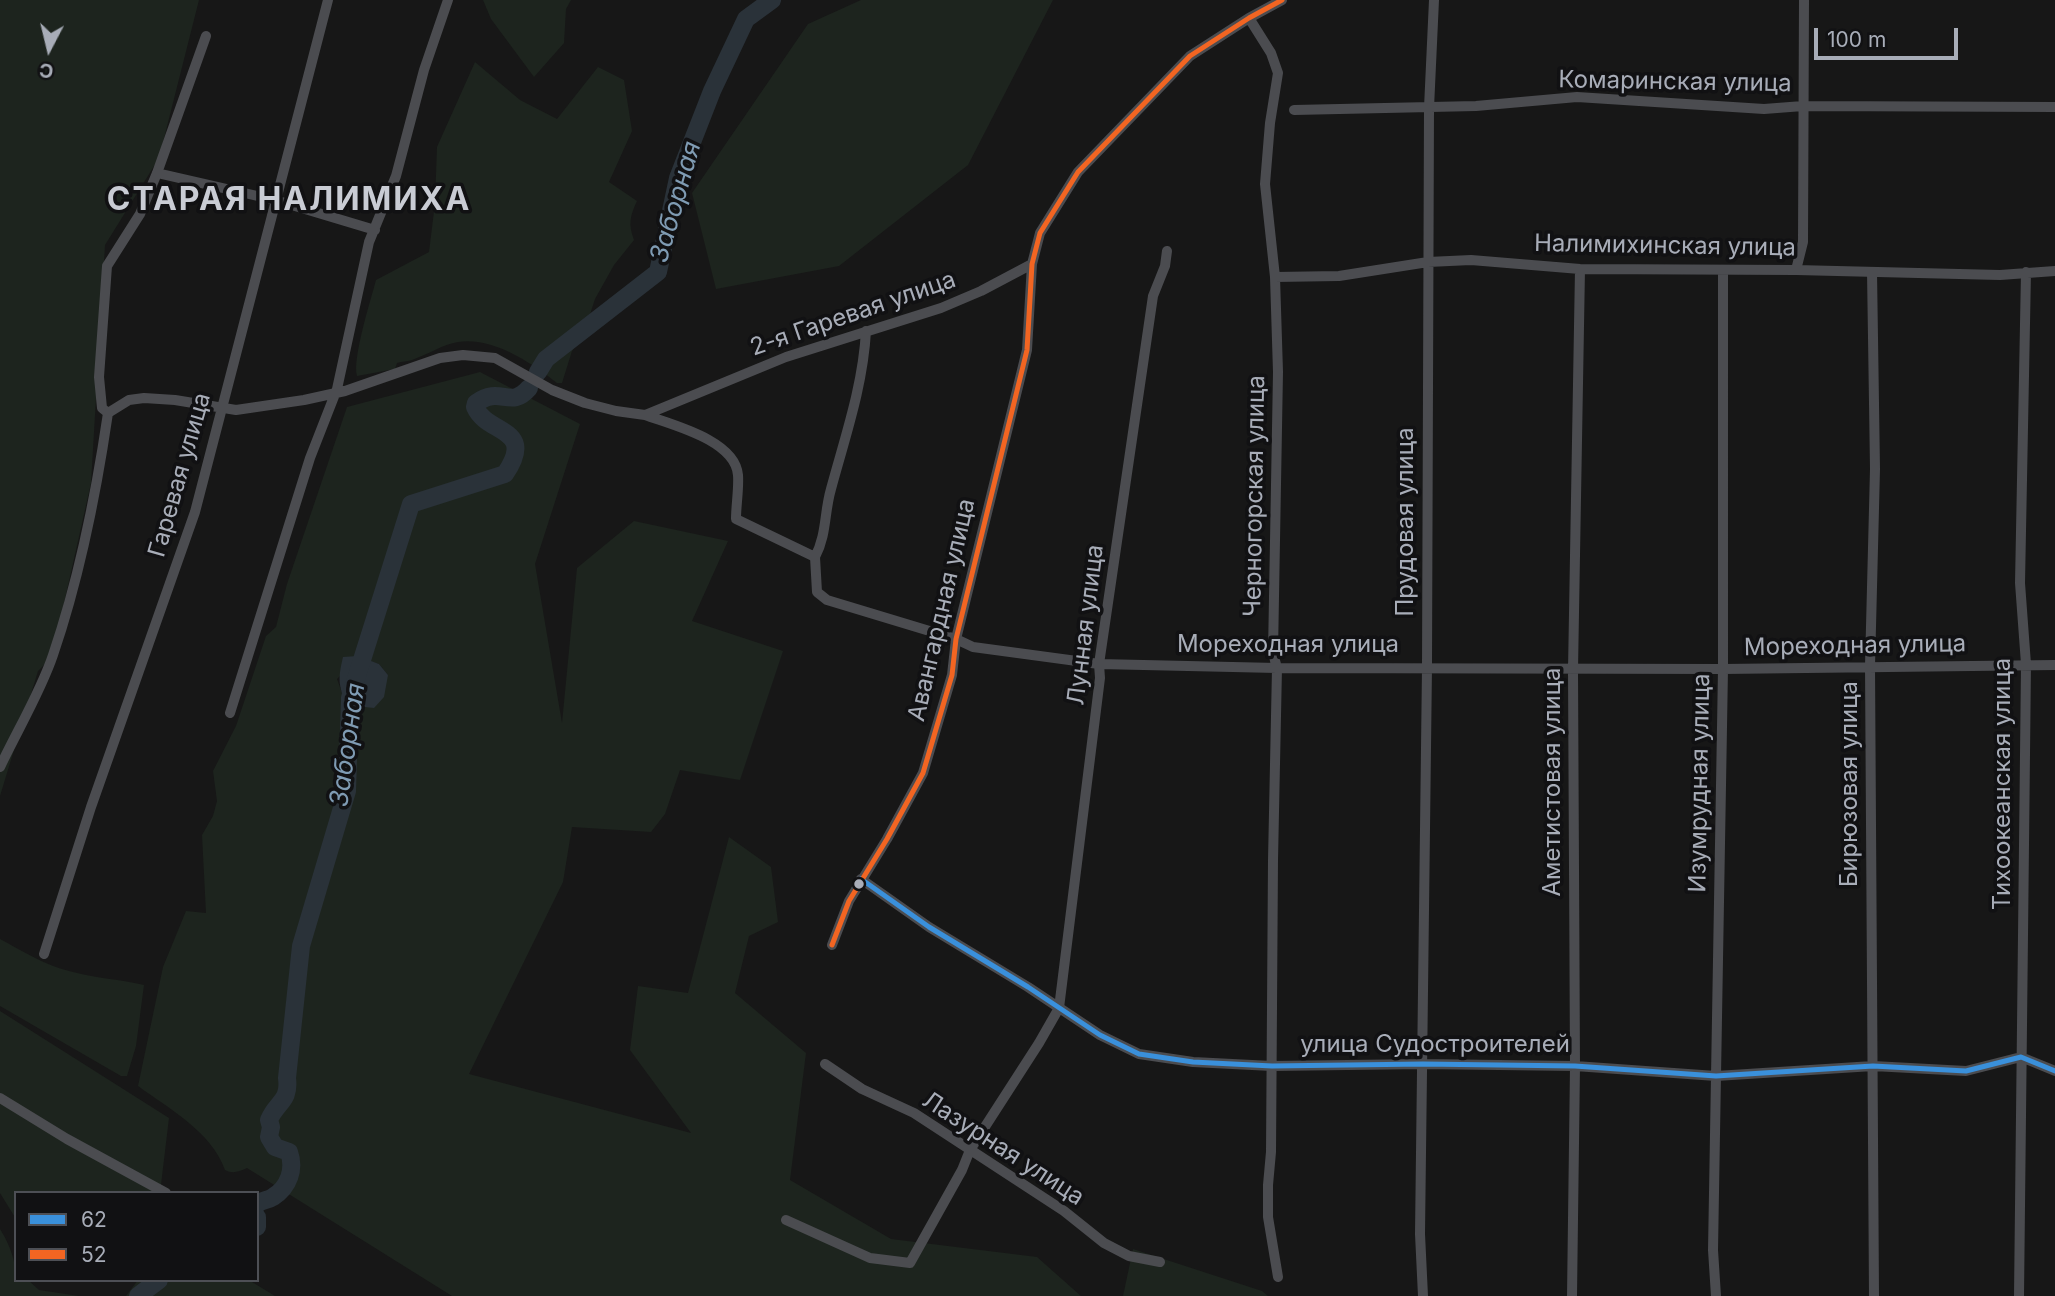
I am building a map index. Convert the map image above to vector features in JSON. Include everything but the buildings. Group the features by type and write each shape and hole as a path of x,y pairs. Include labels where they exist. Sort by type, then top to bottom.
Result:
{"street":[{"name":"Гаревая улица","path":"44,954 98,786 189,531 328,0"},
{"path":"230,713 310,458 334,394 369,242 396,176 424,70 447,0"},
{"path":"1032,264 1040,233 1078,172 1190,56 1282,0"},
{"name":"Прудовая улица","path":"1423,1296 1420,1234 1427,667 1429,107 1434,0"},
{"path":"1796,270 1803,242 1804,0"},
{"name":"Черногорская улица","path":"1249,18 1271,53 1278,73 1270,123 1265,184 1275,277 1278,372 1273,653 1277,668 1268,1217 1278,1277"},
{"path":"108,413 102,408 99,377 107,266 140,214 206,36"},
{"name":"Комаринская улица","path":"1294,110 1429,107 1577,97 1764,109 1803,106 2055,107"},
{"path":"157,173 275,201 375,230"},
{"name":"Лунная улица","path":"1059,1008 1100,678 1099,664 1153,296 1165,266 1167,251"},
{"name":"Налимихинская улица","path":"1275,277 1339,276 1428,262 1471,260 1580,269 2000,275 2055,271"},
{"name":"2-я Гаревая улица","path":"645,415 786,357 941,307 981,291 1032,264"},
{"name":"Авангардная улица","path":"832,945 849,901 923,773 952,675 956,639 1027,350 1032,264"},
{"name":"Аметистовая улица","path":"1572,1296 1575,1066 1573,670 1580,269"},
{"name":"Изумрудная улица","path":"1716,1296 1713,1250 1723,669 1723,270"},
{"name":"Бирюзовая улица","path":"1872,272 1875,469 1871,666 1874,1296"},
{"name":"Тихоокеанская улица","path":"2018,1296 2026,664 2020,583 2026,272"},
{"name":"Мореходная улица","path":"866,331 862,373 845,445 830,492 823,542 816,557 817,592 827,600 956,639 973,647 1099,664 1277,668 1573,670 2055,665"},
{"path":"0,767 56,646 73,590 97,488 108,413 129,400 175,400 246,409 334,394 440,358 474,355 503,362 552,390 585,403 645,415 705,437 728,453 738,472 736,519 816,557"},
{"name":"улица Судостроителей","path":"861,879 929,927 1100,1035 1139,1054 1194,1062 1272,1066 1575,1066 1716,1076 1873,1066 1966,1071 2021,1056"},
{"path":"786,1220 870,1258 910,1263 962,1170 970,1150 1059,1008"},
{"path":"2021,1056 2055,1071"},
{"name":"Лазурная улица","path":"825,1064 862,1089 914,1113 1064,1211 1104,1243 1129,1255 1160,1262"},
{"path":"0,1098 67,1139 162,1191"}],"shaded area":[{"path":"0,0 199,0 159,158 105,245 91,483 52,657 38,671 0,796"},
{"path":"483,0 571,0 566,9 564,43 534,77 491,19"},
{"path":"861,0 1053,0 968,165 839,266 716,289 692,193 808,24"},
{"path":"475,62 520,100 557,119 598,67 624,80 632,131 609,182 637,201 631,220 634,240 614,265 595,299 583,336 572,351 562,383 557,383 511,353 485,343 472,342 447,345 412,360 397,363 395,369 357,376 359,343 376,280 429,252 435,203 437,147"},
{"path":"480,372 580,424 535,564 562,723 577,568 634,521 728,541 692,621 783,651 740,780 680,770 665,814 651,832 572,827 563,882 469,1074 691,1133 630,1050 638,986 688,993 729,837 771,867 778,922 749,936 735,993 806,1053 790,1180 891,1239 1037,1257 1081,1296 452,1296 247,1168 236,1172 225,1170 219,1156 200,1133 138,1086 163,967 186,911 206,913 202,835 213,816 217,801 213,771 236,726 266,636 276,627 287,584 347,407","holes":["358,657 379,664 388,675 346,704 337,679"]},
{"path":"358,656 379,664 388,675 384,697 374,708 346,705 341,692 343,657"},
{"path":"0,939 60,968 144,985 136,1046 127,1076 121,1076 0,1006"},
{"path":"0,1011 169,1118 160,1191 14,1191 14,1216 0,1193"},
{"path":"0,1229 12,1253 14,1282 30,1282 39,1290 79,1296 0,1296"},
{"path":"1133,1249 1262,1291 1268,1296 1123,1296"},
{"path":"136,1282 252,1282 275,1296 126,1296"}],"waterway":[{"name":"Заборная","path":"538,372 546,359 658,272 678,178 712,91 746,19 772,0"},
{"name":"Заборная","path":"259,1202 279,1193 287,1183 291,1171 289,1152 275,1147 269,1137 269,1120 287,1092 301,946 347,791 350,698 411,504 505,474 516,448 513,440 481,416 475,407 476,403 492,396 516,397 529,388"},
{"name":"Заборная","path":"138,1296 156,1282"}],"transit line":[{"name":"52","path":"832,945 849,901 923,773 952,675 956,639 1027,350 1032,264 1040,233 1078,172 1190,56 1282,0"},
{"name":"62","path":"861,879 929,927 1028,987 1100,1035 1139,1054 1193,1062 1272,1066 1575,1066 1716,1076 1873,1066 1966,1071 2021,1057 2055,1071"}],"district":[{"name":"СТАРАЯ НАЛИМИХА","path":"289,200"}]}
